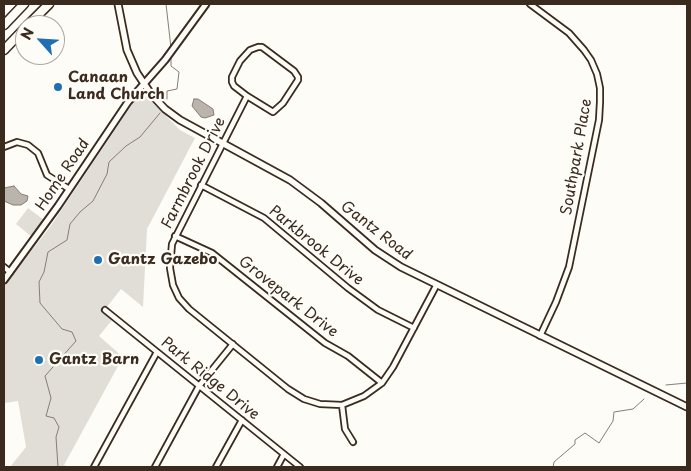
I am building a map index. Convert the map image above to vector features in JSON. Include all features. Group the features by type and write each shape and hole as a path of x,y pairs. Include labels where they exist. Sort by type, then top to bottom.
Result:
{"highway":[{"path":"4,25 24,4"},
{"path":"38,15 49,4"},
{"path":"4,50 15,38"}],"main road":[{"name":"Gantz Road","path":"118,4 128,50 143,84 172,115 290,180 321,203 385,258 400,267 687,407"}],"street":[{"name":"Home Road","path":"4,280 69,190 117,116 171,53 206,4"},
{"name":"Southpark Place","path":"530,4 569,33 584,50 597,74 600,88 599,120 569,267 556,302 540,336"},
{"path":"258,47 278,59 298,77 298,80 279,108 274,112 247,96 234,86 232,77 240,61 250,50 258,47"},
{"name":"Farmbrook Drive","path":"247,96 175,236 172,244 170,268 173,285 179,298 189,309 288,389 304,399 320,404 342,405"},
{"path":"4,147 17,142 28,145 38,153 47,175 69,190"},
{"name":"Parkbrook Drive","path":"201,185 264,218 348,288 378,310 414,328"},
{"name":"Grovepark Drive","path":"175,236 212,253 325,343 348,356 382,383"},
{"path":"4,267 10,272"},
{"path":"353,442 345,429 342,405 364,396 382,383 436,286"},
{"name":"Park Ridge Drive","path":"105,310 300,467"},
{"path":"155,467 200,386 233,344"},
{"path":"94,467 157,352"},
{"path":"216,467 242,420"},
{"path":"277,467 284,454"}],"shaded area":[{"path":"142,94 180,130 195,138 147,229 143,307 121,289 103,312 112,320 99,336 123,357 64,465 68,467 10,467 26,447 18,401 5,403 4,399 4,286 50,227 137,97"},
{"path":"194,99 198,99 213,109 214,115 205,118 201,117 192,106"},
{"path":"14,186 21,194 28,196 27,201 21,205 13,205 4,201 4,188"},
{"path":"28,208 44,220 32,237 16,224"}],"waterway":[{"path":"166,4 171,48"},
{"path":"167,99 167,91 177,89 179,72 171,66 171,55"},
{"path":"58,467 56,437 59,427 54,418 46,416 51,398 45,376 76,341 72,332 62,329 40,303 39,282 44,272 48,252 67,240 70,224 93,201 107,174 109,162 126,146 140,137 160,113"},
{"path":"666,385 687,383"},
{"path":"553,467 554,462 575,444 575,440 585,433 599,443 613,421 614,412 633,409 644,399"}],"place":[{"name":"Canaan Land Church","path":"58,87"},
{"name":"Gantz Gazebo","path":"98,260"},
{"name":"Gantz Barn","path":"39,360"}]}
